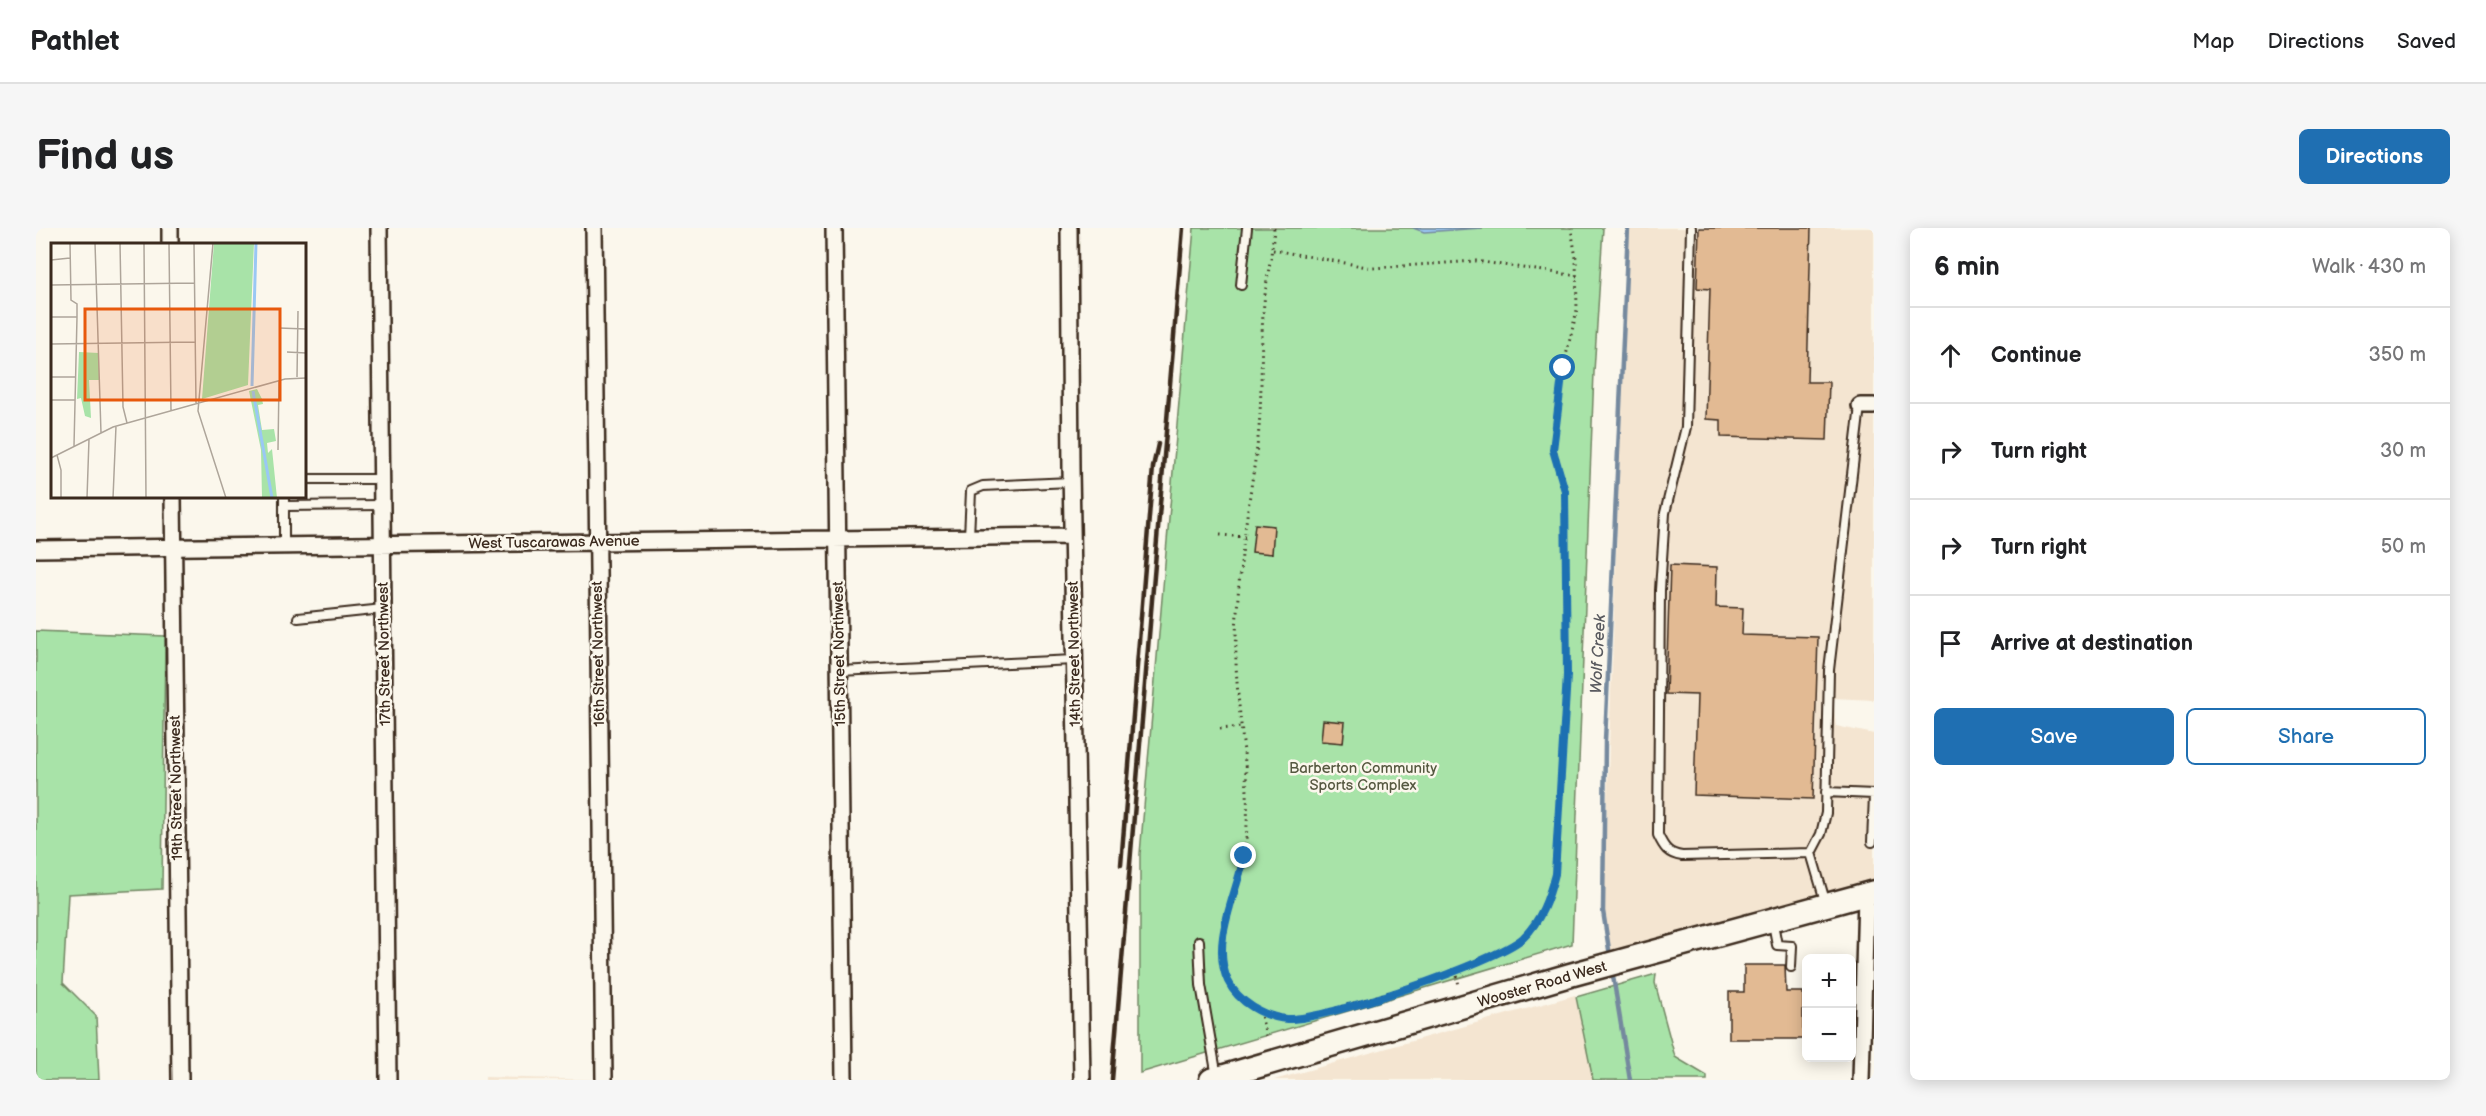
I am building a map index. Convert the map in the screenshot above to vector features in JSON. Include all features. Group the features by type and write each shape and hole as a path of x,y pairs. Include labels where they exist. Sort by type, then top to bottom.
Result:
{"main road":[{"name":"Wooster Road West","path":"1214,1079 1570,975 1870,893"}],"street":[{"name":"17th Street Northwest","path":"379,228 388,1080"},
{"name":"16th Street Northwest","path":"594,228 604,1080"},
{"name":"15th Street Northwest","path":"834,228 844,1080"},
{"name":"14th Street Northwest","path":"1069,228 1071,482 1082,1080"},
{"name":"19th Street Northwest","path":"173,498 180,1080"},
{"name":"West Tuscarawas Avenue","path":"36,549 1072,536"},
{"path":"1861,1080 1870,893"}],"lane":[{"path":"1241,285 1247,228"},
{"path":"1691,228 1686,427 1665,513 1660,590 1658,835 1663,847 1670,854 1682,856 1811,853"},
{"path":"1826,906 1811,853 1821,834 1826,792 1829,670 1867,406"},
{"path":"306,479 382,479"},
{"path":"969,537 971,491 982,486 1071,482"},
{"path":"284,498 284,546"},
{"path":"284,506 382,505"},
{"path":"298,618 383,609"},
{"path":"839,671 1074,660"},
{"path":"1826,792 1874,795 1872,842"},
{"path":"1773,921 1777,945 1792,946 1791,967"},
{"path":"1199,941 1201,985 1214,1079"}],"path":[{"path":"1274,228 1263,312 1256,454 1245,537 1236,641 1247,825 1244,856 1229,910 1223,957 1228,980 1239,996 1260,1011 1284,1019 1300,1019 1376,998 1506,950 1523,938 1537,921 1548,898 1555,874 1567,633 1565,491 1553,442 1563,368 1576,318 1577,276 1571,228"},
{"path":"1272,250 1373,268 1476,261 1509,264 1577,276"},
{"path":"1220,535 1245,537"},
{"path":"1220,729 1242,727"},
{"path":"1456,970 1459,986"},
{"path":"1260,1011 1267,1041"}],"shaded area":[{"path":"1628,228 1874,228 1874,700 1833,698 1836,726 1874,734 1874,892 1613,963 1603,911"},
{"path":"1575,995 1593,1080 1274,1080"},
{"path":"485,1077 602,1080 485,1080"}],"green space":[{"name":"Barberton Community Sports Complex","path":"1194,228 1603,228 1594,372 1572,944 1140,1073 1140,854"},
{"path":"36,631 165,636 162,889 68,894 63,983 96,1016 99,1080 36,1080"},
{"path":"1656,974 1655,983 1675,1057 1707,1076 1707,1080 1593,1080 1576,997"}],"water":[{"path":"1413,228 1482,228 1424,232"}],"building":[{"path":"1699,228 1811,228 1807,382 1829,382 1827,440 1721,437 1721,420 1706,419 1710,289 1697,288"},
{"path":"1255,524 1274,526 1272,554 1252,552"},
{"path":"1670,565 1717,567 1716,607 1743,608 1742,635 1818,637 1813,799 1694,795 1697,695 1666,694"},
{"path":"1323,720 1345,722 1343,743 1321,741"},
{"path":"1744,965 1785,965 1786,992 1802,992 1802,1039 1729,1039 1729,992 1744,992"}],"waterway":[{"name":"Wolf Creek","path":"1610,956 1603,911 1605,741 1628,228"},
{"name":"Wolf Creek","path":"1612,970 1630,1080"}],"railway":[{"path":"1112,1080 1183,228"},
{"path":"1121,865 1153,467 1158,444"}],"route":[{"path":"1244,856 1223,939 1223,957 1228,980 1239,996 1250,1006 1284,1019 1300,1019 1425,982 1506,950 1523,938 1537,921 1548,898 1555,874 1567,675 1565,491 1553,450 1558,394 1563,368"}]}
